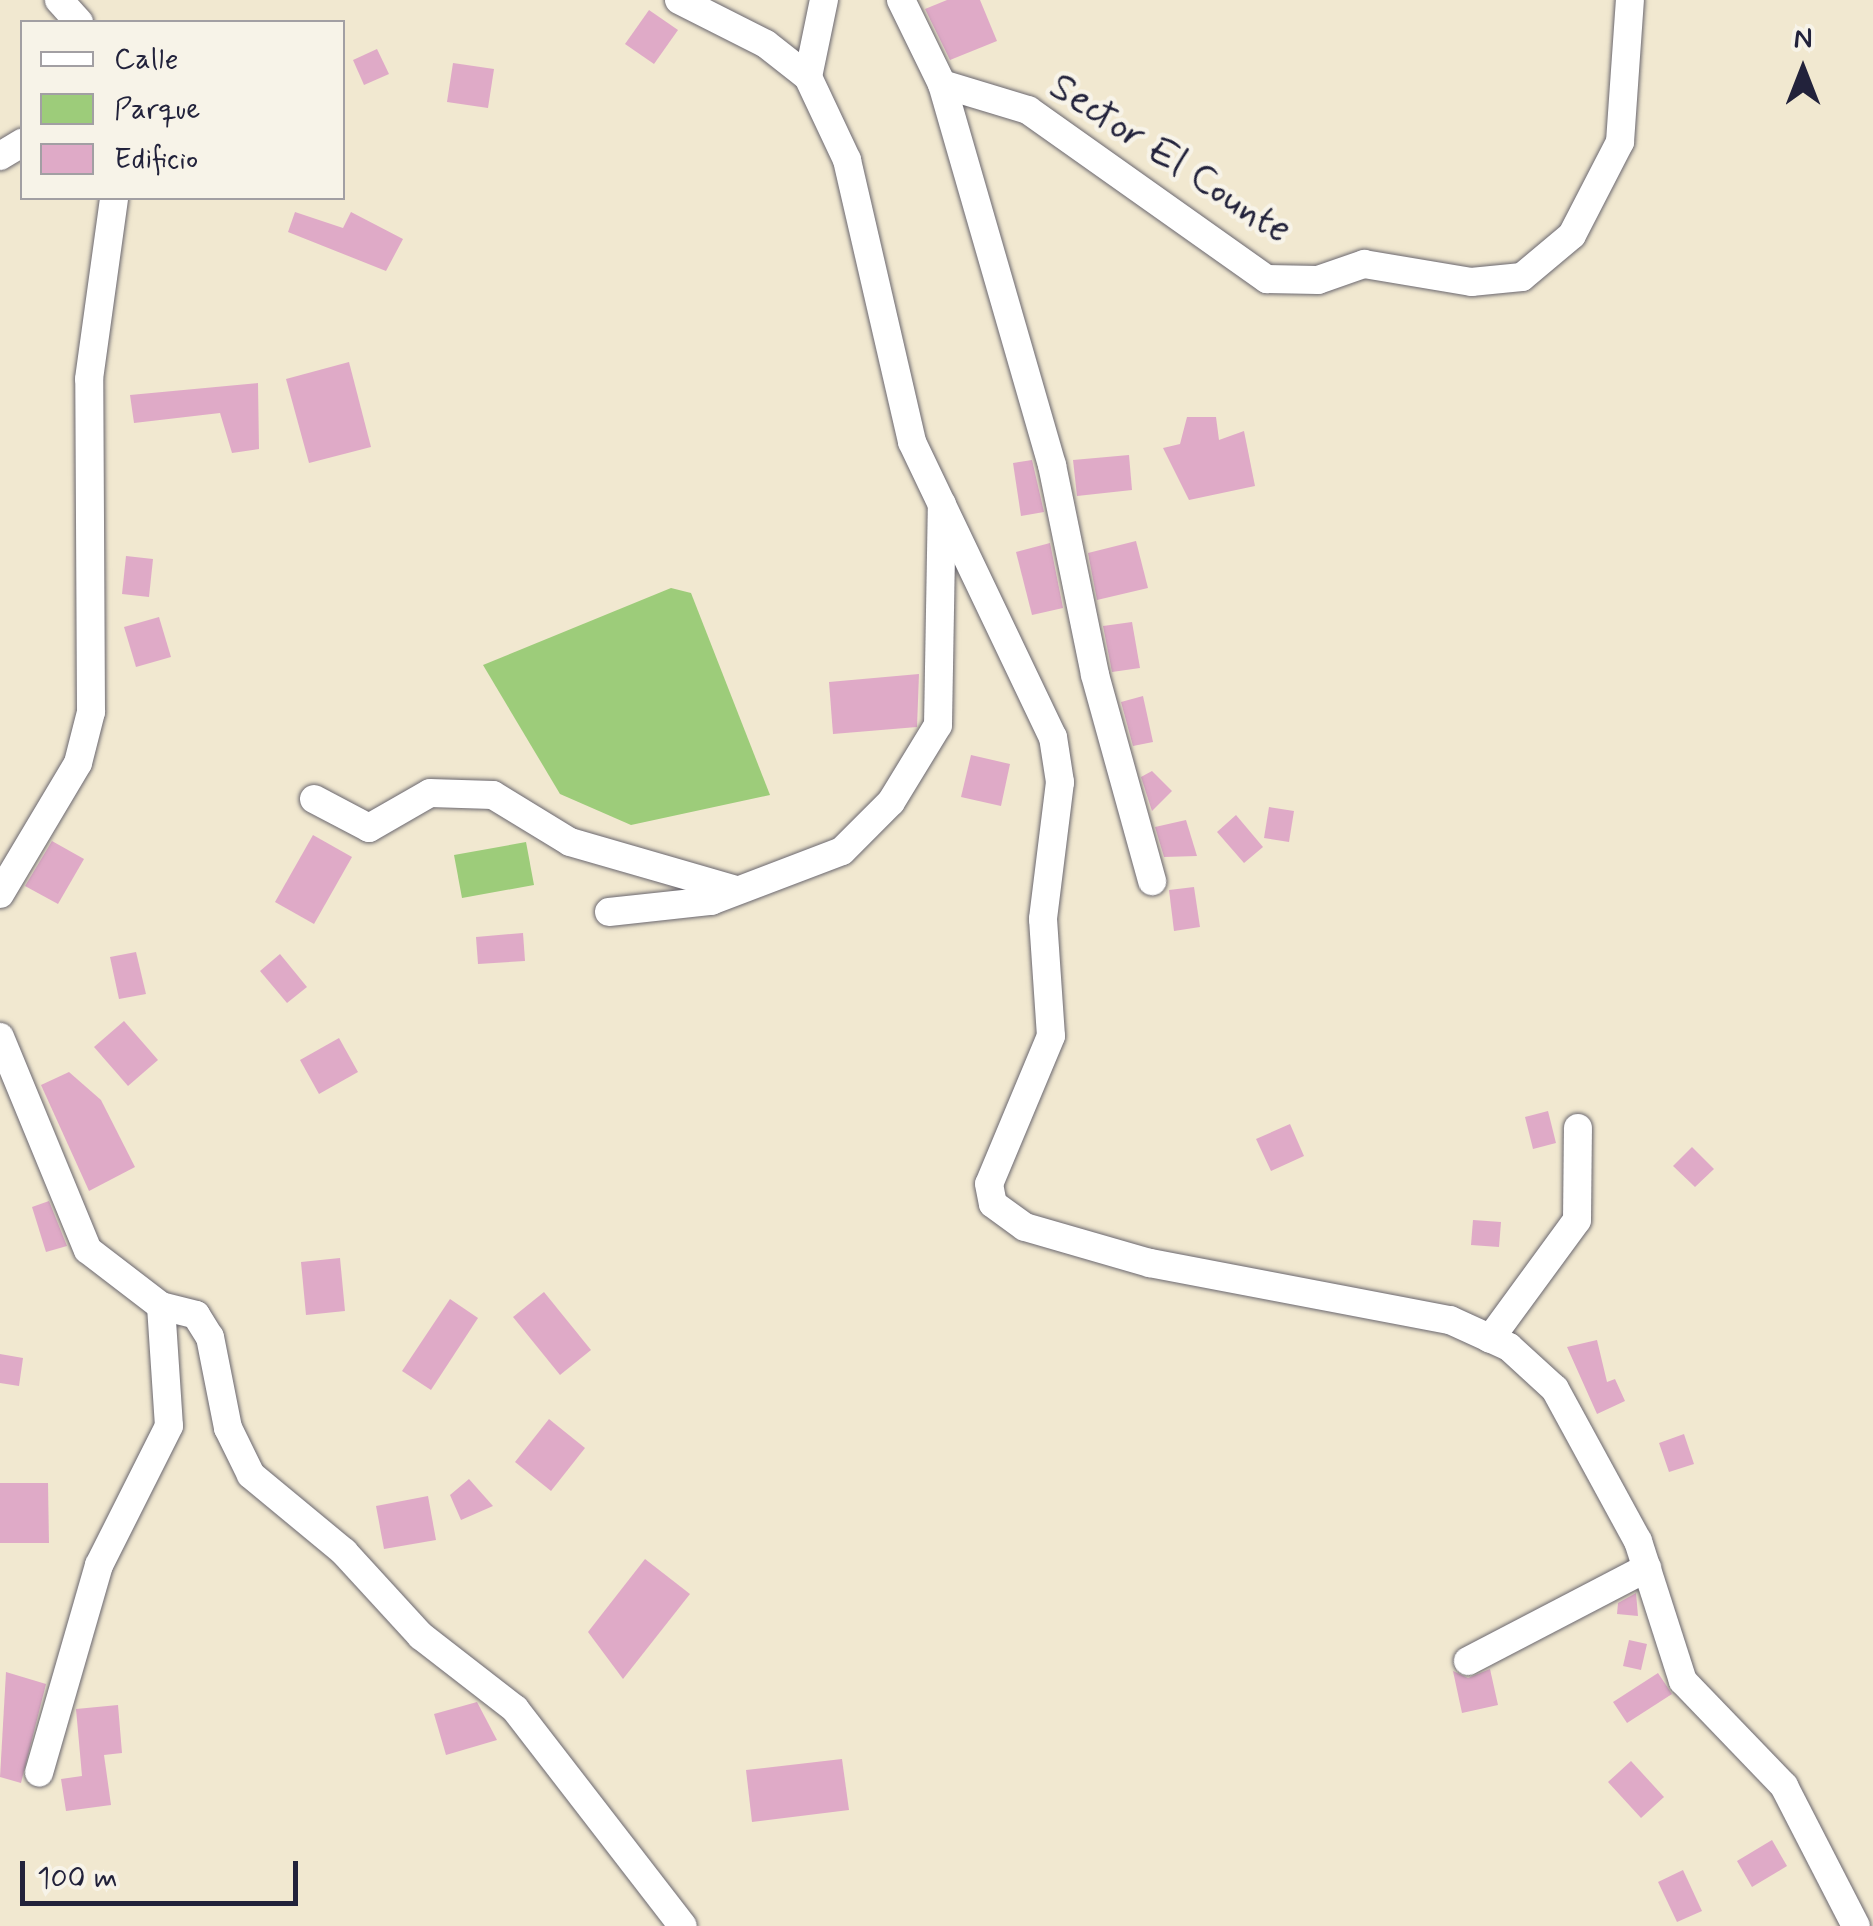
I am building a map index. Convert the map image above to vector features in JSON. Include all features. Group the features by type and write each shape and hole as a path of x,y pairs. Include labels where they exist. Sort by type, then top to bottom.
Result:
{"street":[{"path":"59,0 77,20"},
{"path":"679,0 766,44 808,78 847,160 912,442 1053,737 1060,782 1042,919 1050,1036 990,1184 993,1204 1025,1226 1150,1263 1450,1320 1490,1338 1555,1389 1647,1568 1683,1681 1784,1786 1856,1926"},
{"path":"808,78 824,0"},
{"path":"901,0 942,84 1052,465 1095,675 1152,881"},
{"name":"Sector El Counte","path":"942,84 1028,110 1267,279 1318,280 1364,264 1471,282 1522,277 1572,235 1620,142 1630,0"},
{"path":"0,894 78,763 92,712 89,378 114,200"},
{"path":"609,912 711,901 734,889 842,851 891,802 938,725 942,504"},
{"path":"314,800 368,828 430,793 493,796 570,842 734,889"},
{"path":"0,1037 88,1250 161,1306 196,1316 210,1337 228,1428 251,1475 344,1552 421,1636 515,1709 683,1926"},
{"path":"1490,1338 1577,1220 1578,1128"},
{"path":"40,1773 98,1565 169,1426 161,1306"},
{"path":"1468,1661 1647,1568"}],"green space":[{"path":"671,588 691,593 770,795 631,825 560,794 483,665"},
{"path":"526,842 534,885 462,898 454,855"}],"building":[{"path":"947,0 980,0 997,41 950,60 925,9"},
{"path":"649,10 678,30 654,64 625,44"},
{"path":"377,49 389,74 364,85 353,60"},
{"path":"453,63 494,69 488,108 447,102"},
{"path":"295,212 343,228 351,212 403,239 386,271 288,232"},
{"path":"349,362 371,447 309,463 286,379"},
{"path":"258,383 259,449 232,453 220,413 134,423 130,395"},
{"path":"1187,417 1216,417 1219,440 1244,431 1255,486 1189,500 1163,448 1180,444"},
{"path":"1129,455 1132,490 1077,496 1073,460"},
{"path":"1032,460 1044,512 1021,516 1013,463"},
{"path":"1136,541 1148,588 1097,600 1088,553"},
{"path":"1050,543 1063,608 1032,615 1016,552"},
{"path":"126,556 153,559 149,597 122,594"},
{"path":"159,617 171,657 136,667 124,627"},
{"path":"1132,622 1140,668 1112,672 1103,626"},
{"path":"919,674 917,727 833,734 829,682"},
{"path":"1143,696 1153,742 1133,746 1121,702"},
{"path":"971,755 1010,764 1001,806 961,797"},
{"path":"1152,771 1172,791 1152,811 1141,777"},
{"path":"1269,807 1294,811 1289,842 1264,838"},
{"path":"1236,815 1263,847 1244,863 1217,832"},
{"path":"1186,820 1197,856 1164,857 1155,827"},
{"path":"313,835 352,857 314,924 275,902"},
{"path":"52,841 84,859 58,904 25,886"},
{"path":"1194,887 1200,927 1174,931 1169,890"},
{"path":"523,933 525,961 478,964 476,937"},
{"path":"136,952 146,994 119,999 110,957"},
{"path":"280,954 307,987 287,1003 260,971"},
{"path":"124,1021 158,1060 128,1086 94,1047"},
{"path":"339,1038 358,1072 319,1094 300,1060"},
{"path":"69,1072 101,1100 135,1167 89,1191 41,1085"},
{"path":"1548,1111 1556,1143 1533,1149 1525,1117"},
{"path":"1290,1124 1304,1156 1271,1171 1256,1139"},
{"path":"1692,1147 1714,1169 1695,1187 1673,1166"},
{"path":"49,1201 67,1246 46,1252 32,1207"},
{"path":"1473,1220 1501,1222 1499,1247 1471,1245"},
{"path":"340,1258 345,1311 306,1315 301,1262"},
{"path":"544,1292 591,1350 560,1375 513,1317"},
{"path":"450,1299 478,1318 431,1390 402,1371"},
{"path":"1597,1340 1607,1382 1615,1379 1625,1401 1597,1414 1567,1347"},
{"path":"0,1354 23,1358 19,1386 0,1383"},
{"path":"549,1419 585,1448 551,1491 515,1462"},
{"path":"1684,1434 1694,1464 1669,1472 1659,1443"},
{"path":"469,1479 493,1506 461,1520 450,1495"},
{"path":"0,1483 48,1483 49,1543 0,1543"},
{"path":"428,1496 436,1540 384,1549 376,1506"},
{"path":"645,1559 690,1594 623,1679 588,1632"},
{"path":"1636,1593 1638,1616 1617,1614 1618,1603"},
{"path":"1629,1640 1647,1644 1641,1670 1623,1666"},
{"path":"1490,1669 1498,1705 1462,1713 1453,1671 1468,1678"},
{"path":"6,1672 46,1684 21,1783 0,1777"},
{"path":"1658,1673 1672,1694 1627,1723 1613,1702"},
{"path":"477,1702 497,1740 446,1755 434,1714"},
{"path":"118,1705 122,1753 104,1755 111,1805 66,1811 61,1779 82,1776 76,1709"},
{"path":"842,1759 849,1810 752,1822 746,1770"},
{"path":"1631,1761 1664,1797 1641,1818 1608,1782"},
{"path":"1772,1840 1787,1866 1752,1887 1737,1861"},
{"path":"1683,1870 1702,1911 1677,1922 1658,1882"}]}
